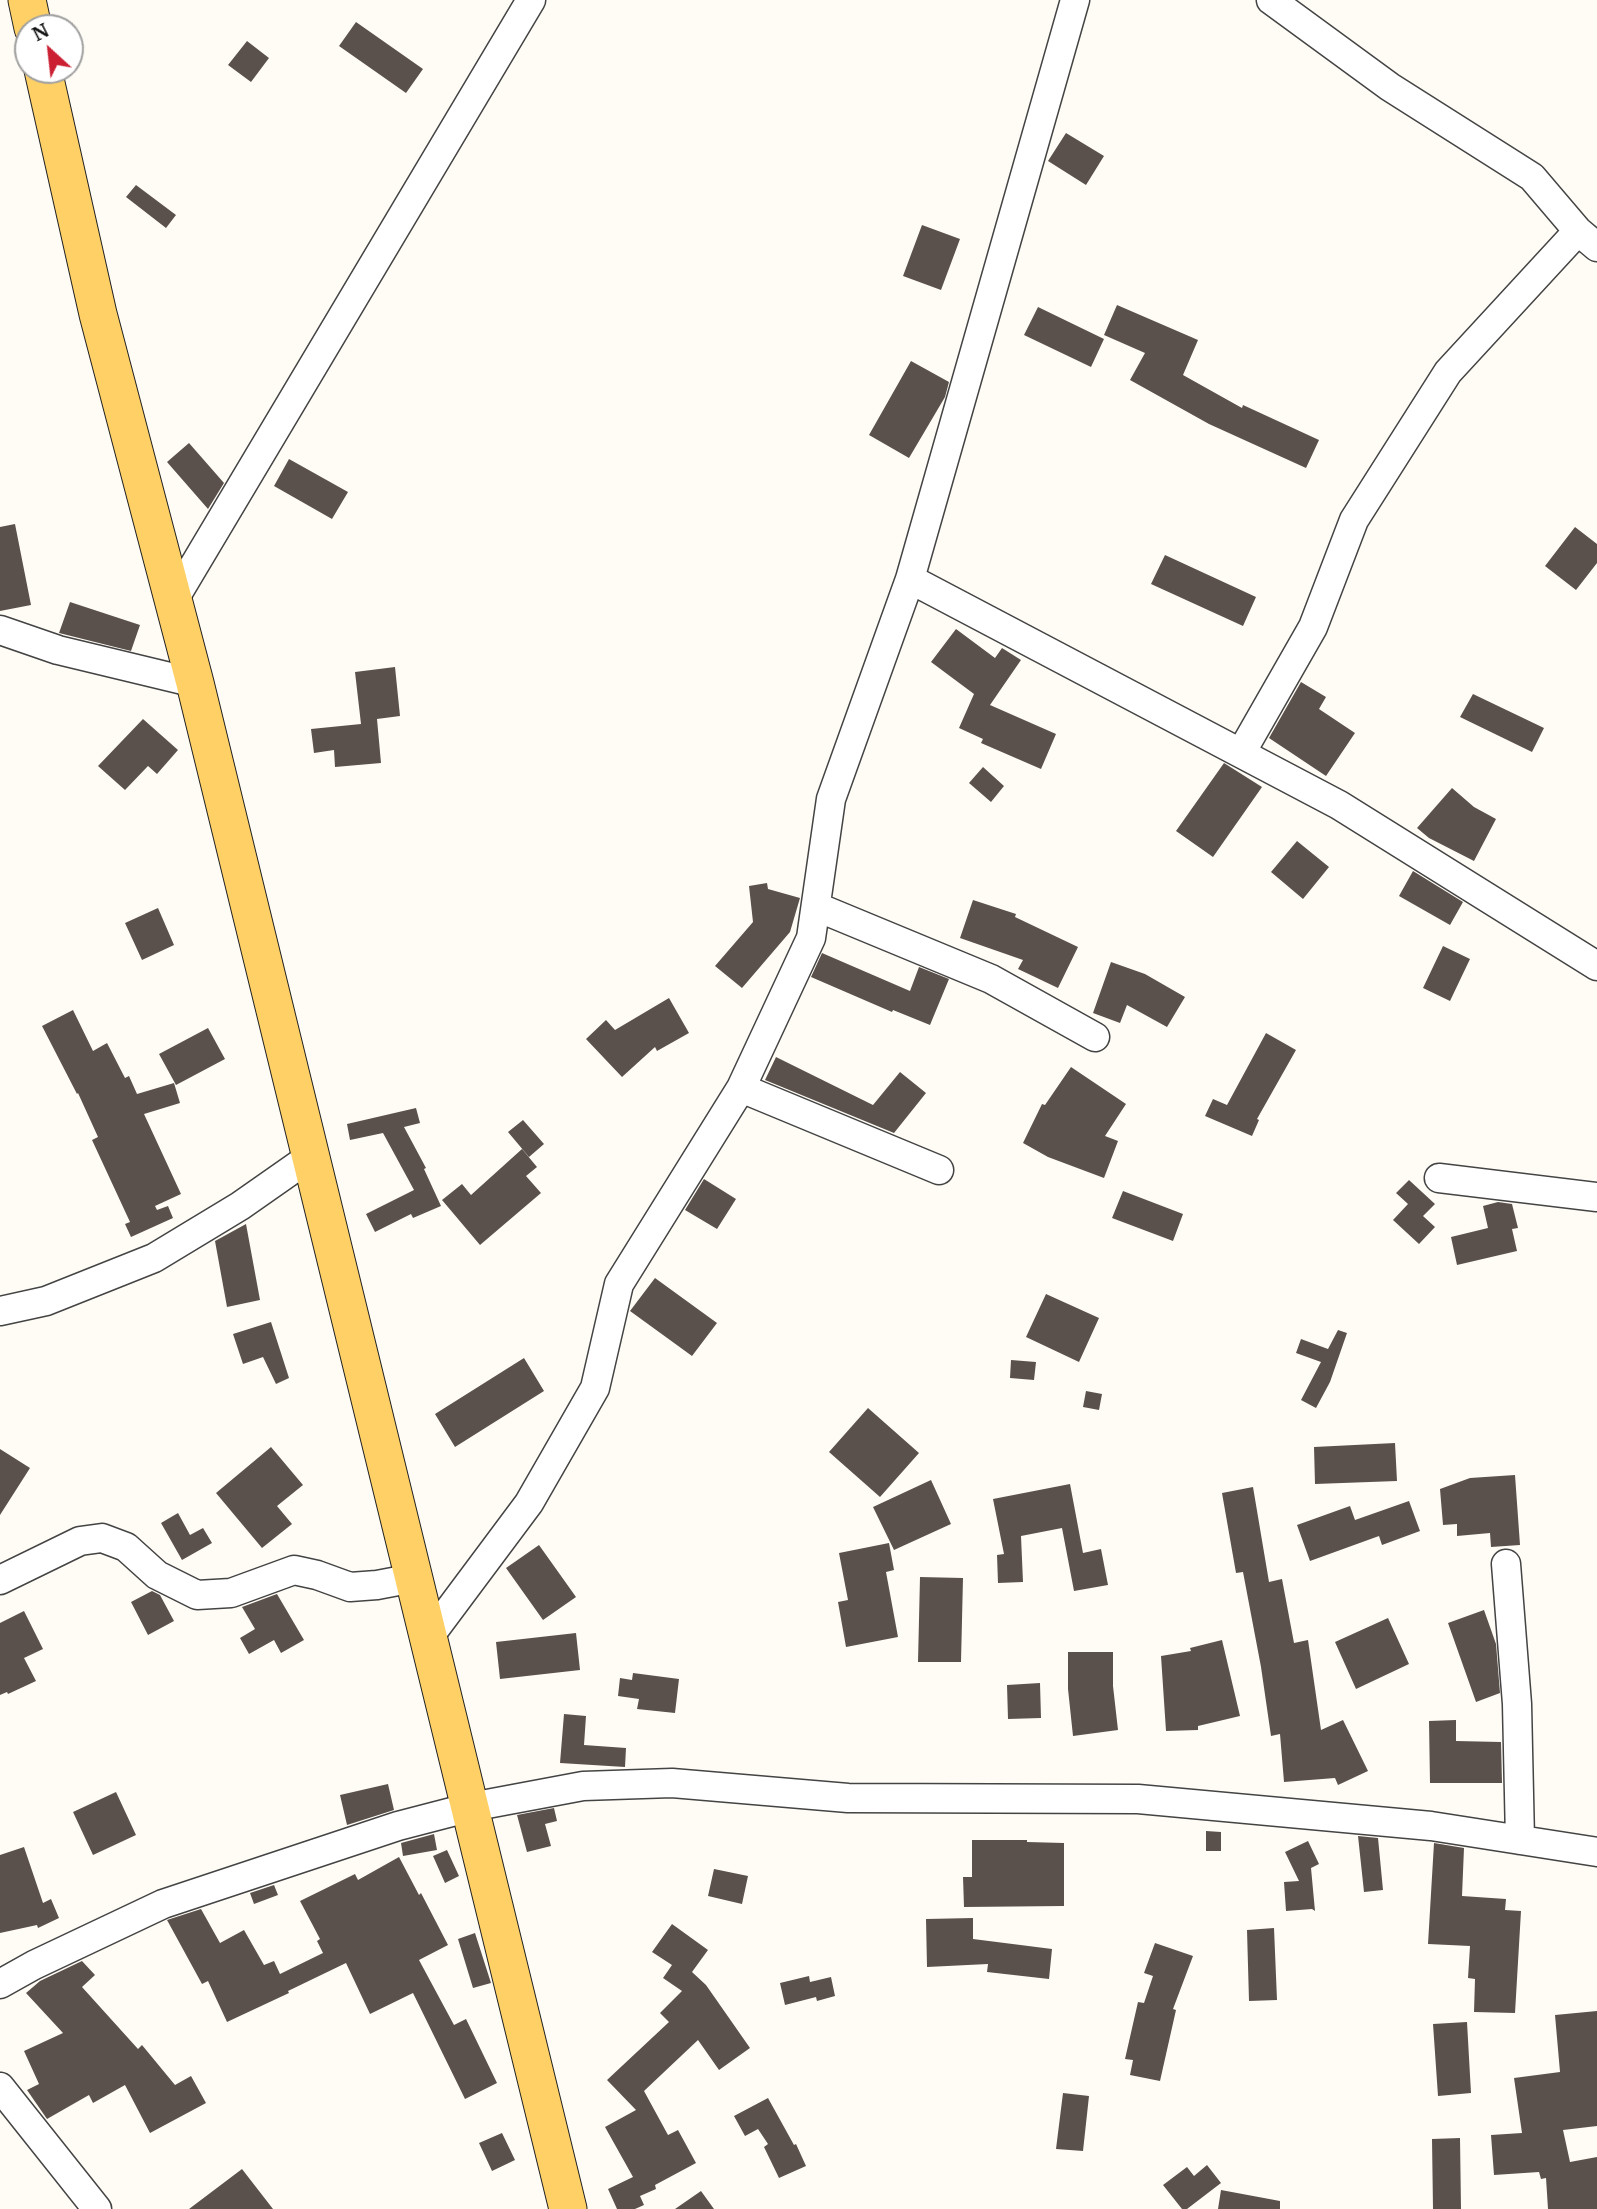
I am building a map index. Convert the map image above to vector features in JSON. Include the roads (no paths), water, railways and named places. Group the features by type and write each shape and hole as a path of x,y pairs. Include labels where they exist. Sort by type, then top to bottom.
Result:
{"main road":[{"path":"46,84 98,314 195,684 568,2209"}],"street":[{"path":"173,601 531,0"},
{"path":"429,1637 529,1503 594,1388 619,1284 741,1088 811,938 831,799 910,579 1075,0"},
{"path":"1241,753 1313,627 1354,520 1440,383 1448,372 1588,239 1532,177 1390,87 1271,0"},
{"path":"910,579 1339,805 1597,966"},
{"path":"0,631 58,650 195,684"},
{"path":"817,907 991,979 1095,1037"},
{"path":"741,1088 939,1170"},
{"path":"0,1311 46,1301 154,1258 240,1206 310,1157"},
{"path":"1439,1178 1597,1197"},
{"path":"0,1580 80,1541 102,1538 126,1547 157,1575 197,1595 231,1593 294,1570 350,1587 414,1578"},
{"path":"1506,1564 1517,1703 1520,1840"},
{"path":"0,1984 163,1903 398,1826 471,1807 583,1786 673,1783 848,1798 1138,1799 1431,1826 1597,1852"},
{"path":"0,2087 97,2209"}]}
